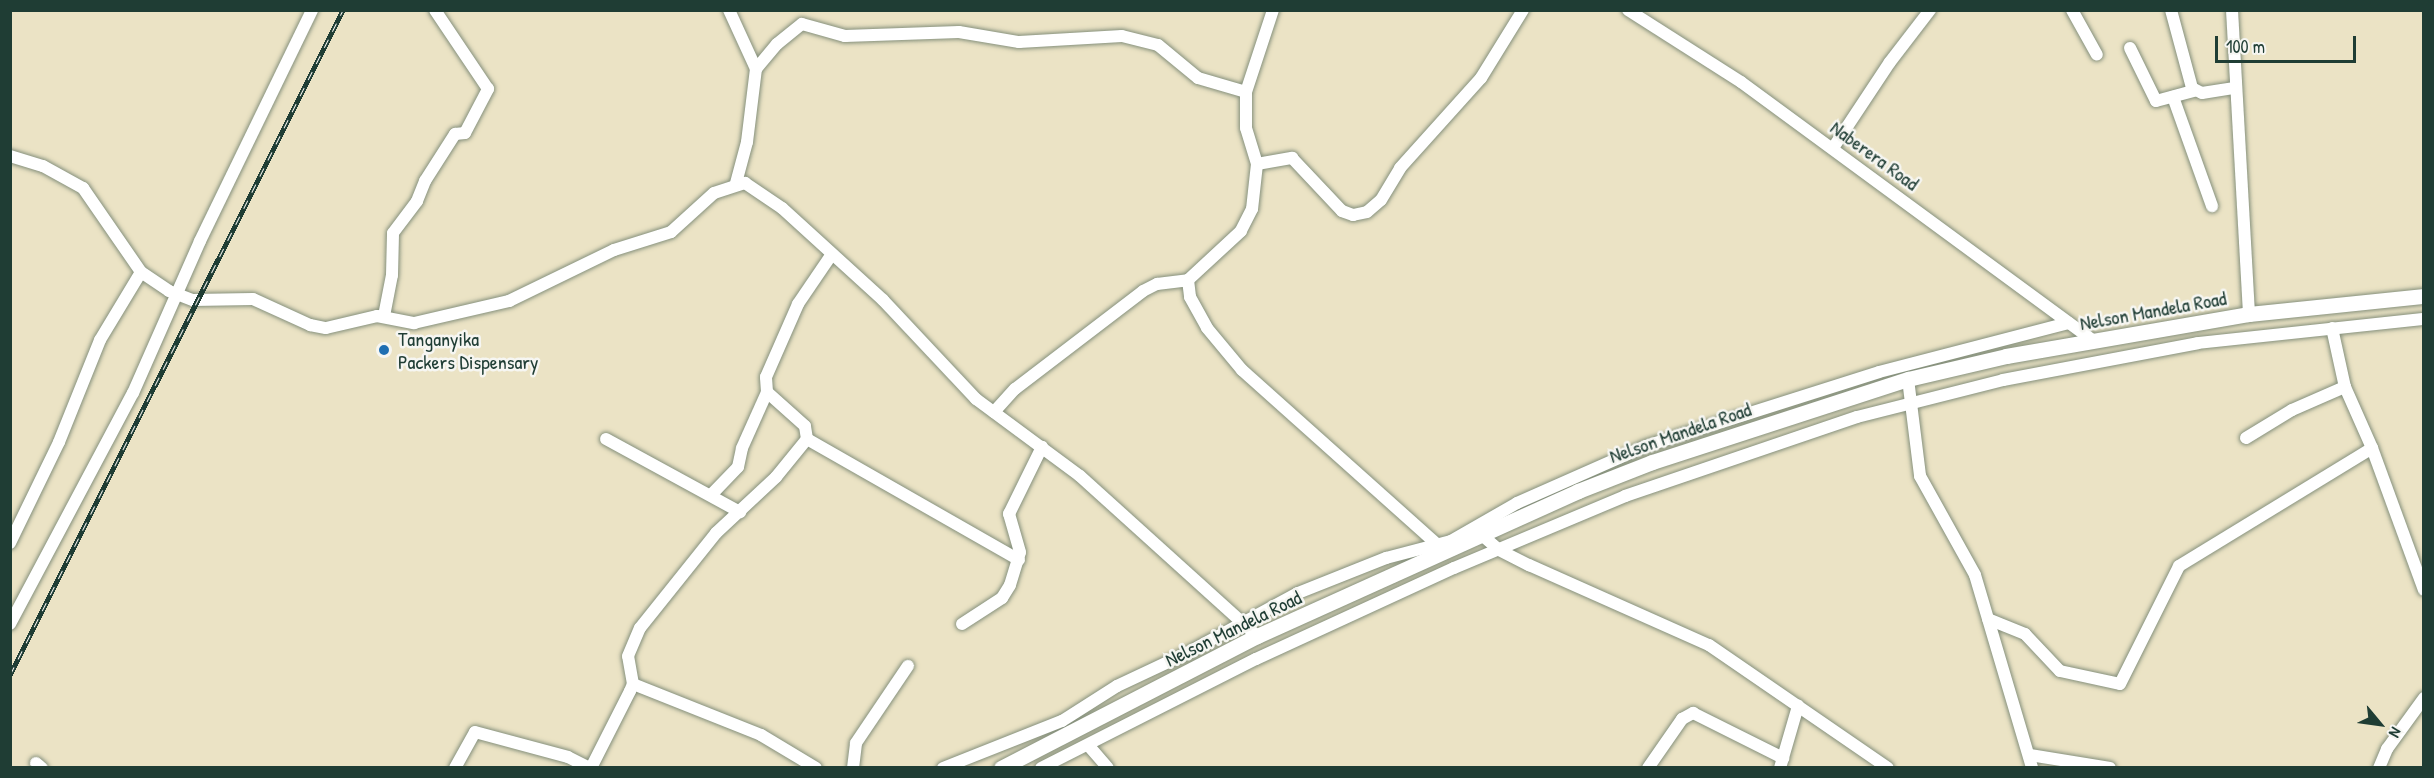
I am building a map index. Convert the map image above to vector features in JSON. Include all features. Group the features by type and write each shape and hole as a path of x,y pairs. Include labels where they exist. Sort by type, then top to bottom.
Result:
{"main road":[{"name":"Nelson Mandela Road","path":"1001,768 1257,636 1624,472 1908,379 2093,341 2249,315 2424,296"}],"street":[{"path":"10,624 124,410 176,295 312,10"},
{"path":"384,316 392,275 393,233 417,201 425,181 455,134 465,133 488,89 435,10"},
{"path":"729,10 756,69 747,141 736,183"},
{"path":"994,412 1014,389 1143,291 1157,284 1188,280 1249,219 1256,189 1257,164 1246,128 1246,92 1273,10"},
{"path":"1257,164 1292,158 1342,211 1353,215 1367,212 1381,200 1400,168 1481,78 1523,10"},
{"name":"Naberera Road","path":"1628,10 1741,82 2093,341"},
{"path":"1833,148 1890,62 1930,10"},
{"path":"2072,10 2097,55"},
{"path":"2171,10 2194,91"},
{"path":"2232,10 2249,315"},
{"path":"756,69 777,44 806,24 840,36 959,32 1019,42 1105,34 1154,43 1198,78 1246,92"},
{"path":"2130,48 2153,98 2158,102 2194,91 2235,88"},
{"path":"2173,97 2212,206"},
{"path":"10,156 43,166 83,188 141,272 176,295 193,300 253,299 318,327 384,316 414,323 509,301 614,250 671,232 714,193 736,183 745,183 766,196 883,300 960,384 1119,510 1240,623 1257,636"},
{"path":"711,495 738,466 744,443 767,392 766,377 783,334 798,304 832,254"},
{"path":"10,543 59,442 100,340 141,272"},
{"path":"1188,280 1197,312 1242,370 1438,545"},
{"path":"1041,768 1264,655 1499,550 1667,481 1908,402 2198,343 2424,319"},
{"path":"943,768 1062,721 1117,686 1187,654 1240,623 1326,580 1397,555 1438,545 1517,503 1646,446 1879,372 2069,323"},
{"path":"2332,328 2345,387 2372,448 2424,590"},
{"path":"1908,379 1908,402 1920,476 1964,550 1989,619 2031,761 2110,768"},
{"path":"2246,438 2292,410 2345,387"},
{"path":"455,768 475,732 568,757 590,768 633,684 628,656 640,628 666,591 776,477 807,439 805,426 767,392"},
{"path":"606,439 740,512"},
{"path":"807,439 1019,560"},
{"path":"962,624 1005,595 1019,560 1020,546 1010,526 1009,514 1042,447"},
{"path":"1989,619 2025,634 2060,671 2120,684 2179,566 2372,448"},
{"path":"1483,536 1499,550 1709,645 1888,768"},
{"path":"853,768 856,743 908,666"},
{"path":"633,684 761,735 816,768"},
{"path":"2379,768 2387,749 2424,698"},
{"path":"1648,768 1682,719 1693,712 1781,763 1798,706"},
{"path":"1088,745 1108,768"}],"railway":[{"path":"10,675 343,10"}],"place":[{"name":"Tanganyika Packers Dispensary","path":"384,350"}]}
